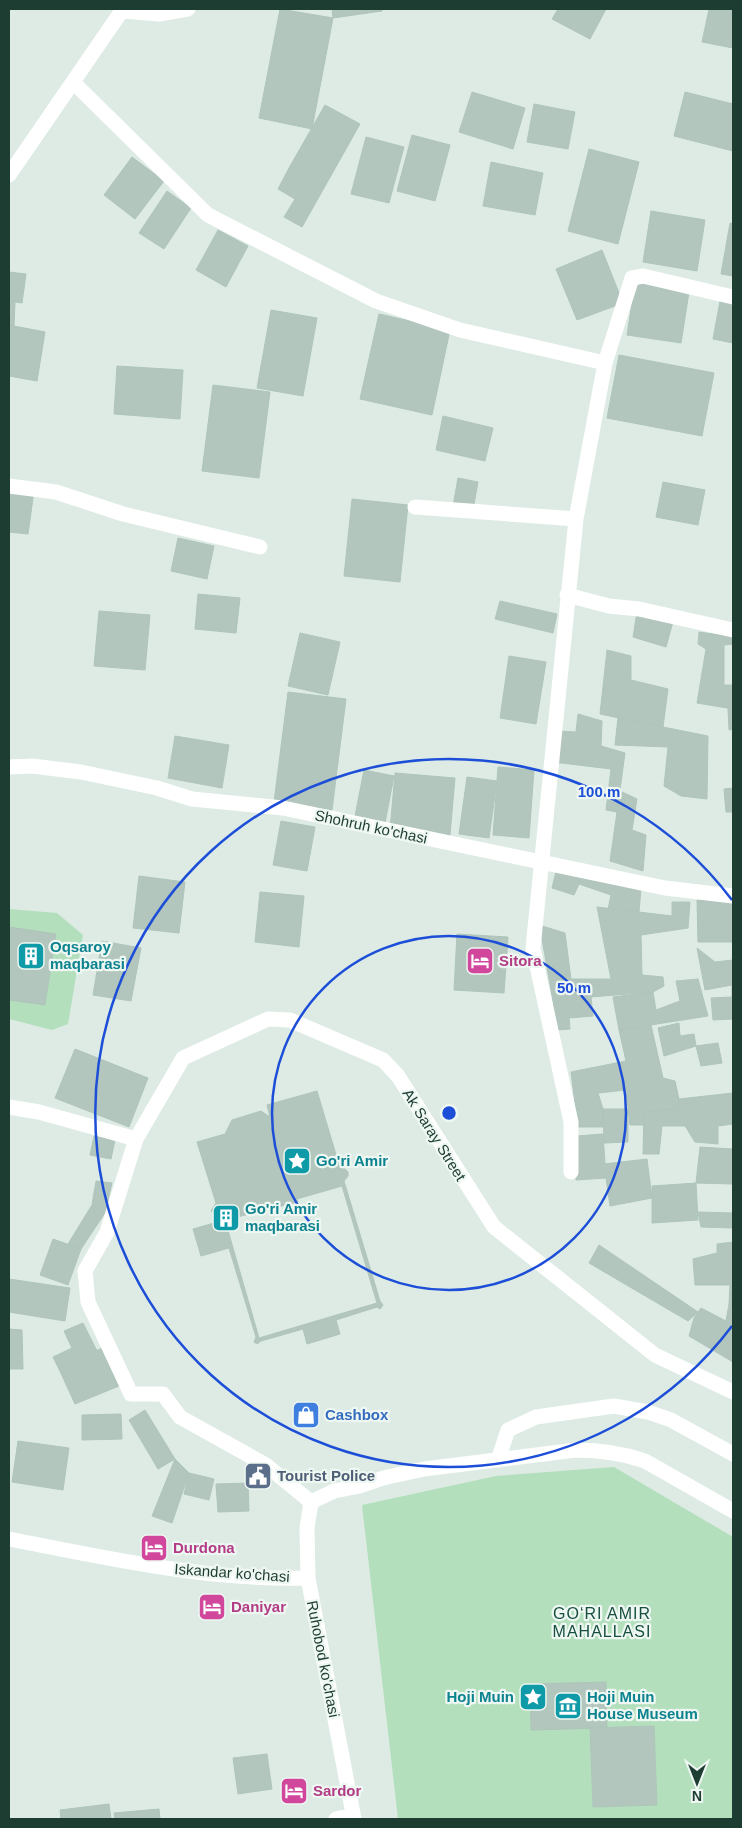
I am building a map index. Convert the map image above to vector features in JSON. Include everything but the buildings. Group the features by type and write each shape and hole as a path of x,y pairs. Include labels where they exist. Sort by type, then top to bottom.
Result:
{"street":[{"path":"9,175 123,10 159,14 188,9"},
{"path":"74,83 208,215 376,301 460,330 605,363"},
{"path":"571,1172 571,1122 533,948 576,519 605,363 632,278 643,276 733,297"},
{"path":"9,486 56,492 123,514 260,547"},
{"path":"415,507 576,519"},
{"path":"567,595 609,606 639,609 733,630"},
{"name":"Shohruh ko'chasi","path":"9,767 32,766 81,772 192,798 284,808 665,888 733,896"},
{"name":"Ak Saray Street","path":"312,1502 266,1465 180,1417 163,1394 131,1394 88,1302 85,1271 107,1232 136,1139 183,1058 268,1019 290,1020 383,1060 398,1076 494,1227 655,1355 733,1392"},
{"path":"9,1107 39,1112 136,1139"},
{"path":"498,1460 508,1430 536,1417 614,1406 648,1412 671,1420 733,1454"},
{"path":"312,1502 334,1490 360,1486 391,1476 424,1469 576,1450 614,1452 645,1462 733,1511"},
{"name":"Ruhobod ko'chasi","path":"312,1502 307,1528 308,1578 352,1818"},
{"name":"Iskandar ko'chasi","path":"9,1539 158,1568 267,1579 308,1578"},
{"path":"336,1819 352,1818"}],"green space":[{"path":"9,909 57,913 83,935 68,1024 52,1030 9,1019"},
{"path":"614,1467 733,1537 733,1819 398,1819 362,1505 496,1476"}],"place":[{"name":"Oqsaroy maqbarasi","path":"31,956"},
{"name":"Sitora","path":"480,961"},
{"name":"Go'ri Amir","path":"297,1161"},
{"name":"Go'ri Amir maqbarasi","path":"226,1218"},
{"name":"Cashbox","path":"306,1415"},
{"name":"Tourist Police","path":"258,1476"},
{"name":"Durdona","path":"154,1548"},
{"name":"Daniyar","path":"212,1607"},
{"name":"Hoji Muin","path":"533,1697"},
{"name":"Hoji Muin House Museum","path":"568,1706"},
{"name":"Sardor","path":"294,1791"}],"district":[{"name":"GO‘RI AMIR MAHALLASI","path":"602,1622"}]}
